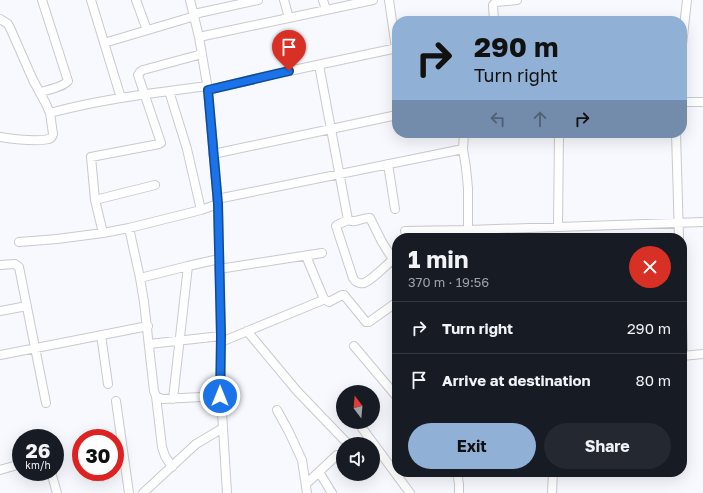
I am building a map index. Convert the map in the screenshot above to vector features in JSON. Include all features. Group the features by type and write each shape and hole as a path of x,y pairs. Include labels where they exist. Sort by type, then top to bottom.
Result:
{"street":[{"path":"40,92 63,85 68,81 42,0"},
{"path":"91,0 121,98"},
{"path":"136,0 147,30"},
{"path":"190,0 199,37 207,88 217,201 221,339 220,396 227,493"},
{"path":"104,43 194,15 258,0"},
{"path":"284,0 289,18"},
{"path":"324,0 326,10"},
{"path":"199,37 373,0"},
{"path":"389,0 392,21"},
{"path":"494,16 494,5 496,2 517,0"},
{"path":"684,16 687,0"},
{"path":"0,19 8,24 46,104 50,113 54,134 49,139 24,140 0,137"},
{"path":"50,113 72,107 169,90 207,88 392,49"},
{"path":"103,233 95,200 91,157 157,146 161,143 138,75 143,70 202,54"},
{"path":"319,65 348,220"},
{"path":"169,90 187,149 201,210"},
{"path":"687,102 703,102"},
{"path":"213,154 392,116"},
{"path":"463,138 462,149 468,188 468,230"},
{"path":"558,138 558,226"},
{"path":"676,138 679,233"},
{"path":"19,242 57,239 129,228 201,210 217,201 462,149"},
{"path":"388,164 394,209"},
{"path":"95,200 155,185"},
{"path":"392,258 370,218 352,222 348,220 338,223 336,226 355,281 358,283 366,282 392,265"},
{"path":"405,231 703,222"},
{"path":"129,228 140,278 148,326 154,391 156,396 162,447 165,456 172,467"},
{"path":"219,270 322,253"},
{"path":"306,256 324,298 329,302 344,295 366,322 392,305"},
{"path":"140,278 219,259"},
{"path":"0,265 14,264 19,266 46,403"},
{"path":"173,399 188,266"},
{"path":"150,344 179,340 221,339 247,332 323,300 324,298"},
{"path":"0,311 27,306"},
{"path":"0,355 148,326"},
{"path":"247,332 298,391 341,437"},
{"path":"101,335 108,384"},
{"path":"354,346 392,391"},
{"path":"687,356 703,354"},
{"path":"156,396 162,399 173,399 220,396"},
{"path":"116,401 129,493"},
{"path":"277,410 302,460 307,493"},
{"path":"143,493 196,444 223,428"},
{"path":"363,429 392,469"},
{"path":"306,484 336,456"},
{"path":"0,470 12,467"},
{"path":"319,472 332,493"},
{"path":"398,477 410,493"},
{"path":"458,477 459,493"},
{"path":"552,493 553,477"},
{"path":"54,481 57,493"}],"route":[{"path":"220,396 221,336 218,204 208,90 289,71"}]}
